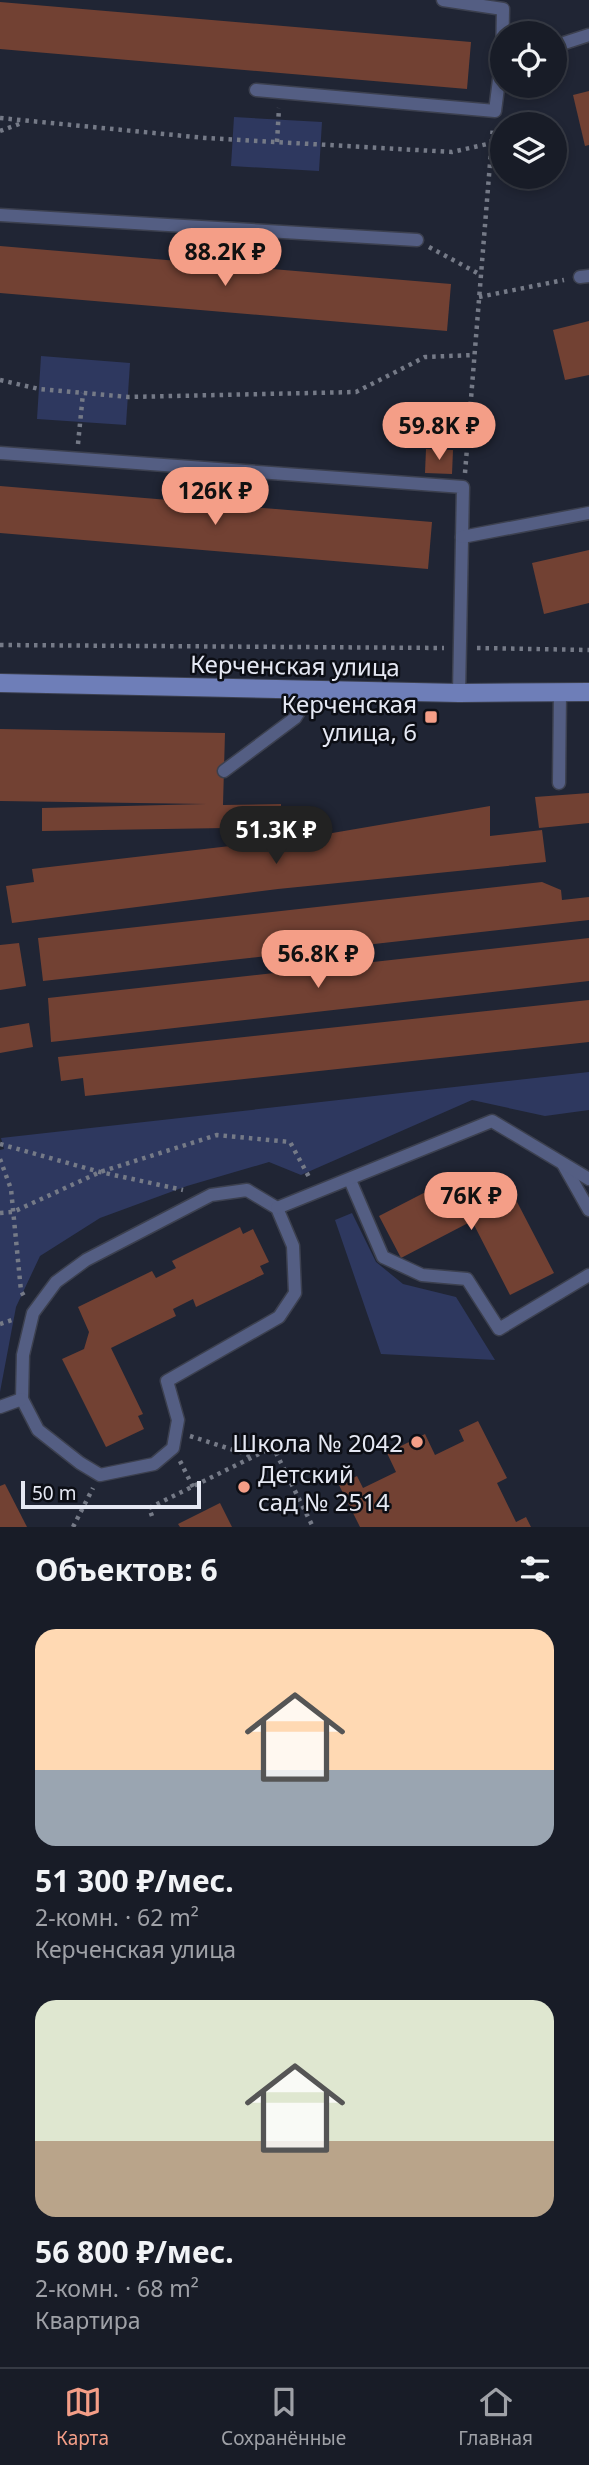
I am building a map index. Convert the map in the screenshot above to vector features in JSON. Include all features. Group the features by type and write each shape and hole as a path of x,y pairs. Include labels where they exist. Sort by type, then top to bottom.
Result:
{"street":[{"name":"Керченская улица","path":"0,682 459,693 589,692"}],"lane":[{"path":"443,0 503,9 503,21"},
{"path":"567,42 589,35"},
{"path":"256,90 495,111 497,98"},
{"path":"0,215 417,240"},
{"path":"0,453 463,488 459,693"},
{"path":"462,537 589,513"},
{"path":"224,771 295,718 313,690"},
{"path":"559,783 560,692"},
{"path":"277,1208 492,1121 589,1179"},
{"path":"562,1163 589,1210"},
{"path":"350,1180 383,1257 422,1275 467,1279 499,1329 589,1275"},
{"path":"247,1190 277,1208 293,1247 295,1293 279,1317 167,1381 178,1420 173,1448 155,1464 100,1475 38,1430 22,1399 23,1355 33,1313 56,1282 86,1260 211,1195 247,1190"},
{"path":"0,1406 22,1399"}],"path":[{"path":"277,142 279,92"},
{"path":"0,118 205,138 452,152 490,143"},
{"path":"0,131 26,122"},
{"path":"466,459 490,167"},
{"path":"417,240 481,275"},
{"path":"479,297 585,277"},
{"path":"0,380 39,389 128,397 356,392 425,357 474,355"},
{"path":"76,459 83,393"},
{"path":"0,645 589,650"},
{"path":"0,1213 13,1212 100,1172 217,1135 290,1142 318,1193"},
{"path":"0,1144 100,1172 211,1195"},
{"path":"0,1159 11,1189 21,1291 33,1313"},
{"path":"176,1432 253,1456"},
{"path":"152,1516 149,1508 273,1447 313,1527"},
{"path":"173,1448 193,1487"},
{"path":"74,1527 100,1475"}],"shaded area":[{"path":"234,117 322,122 319,171 231,166"},
{"path":"41,356 130,363 126,425 37,419"},
{"path":"589,1072 589,1110 545,1116 472,1100 301,1175 269,1162 187,1186 100,1218 40,1256 16,1307 0,1392 0,1150 4,1149 1,1138"},
{"path":"352,1213 376,1262 403,1284 456,1297 495,1360 381,1354 335,1220"}],"building":[{"path":"0,2 471,42 467,89 0,49"},
{"path":"589,91 589,145 585,146 573,95"},
{"path":"0,246 451,284 447,331 0,293"},
{"path":"589,321 589,375 565,380 553,330"},
{"path":"426,449 453,450 452,474 425,473"},
{"path":"0,486 432,522 428,569 0,533"},
{"path":"589,550 589,603 544,614 532,563"},
{"path":"0,729 225,733 223,805 281,804 281,827 42,831 42,808 206,804 0,801"},
{"path":"589,793 589,823 539,828 535,797"},
{"path":"490,806 490,836 542,830 546,862 278,889 12,923 6,886 34,882 32,869 309,837"},
{"path":"542,882 561,890 562,900 589,897 589,920 43,981 38,938"},
{"path":"589,938 589,981 51,1042 48,998"},
{"path":"19,943 26,986 0,990 0,945"},
{"path":"589,1000 589,1042 85,1096 83,1078 61,1081 58,1057"},
{"path":"29,1023 33,1047 0,1053 0,1028"},
{"path":"449,1180 459,1199 469,1194 488,1200 493,1210 515,1198 554,1273 510,1295 472,1221 401,1258 379,1216"},
{"path":"240,1227 243,1234 253,1229 269,1262 260,1266 264,1274 196,1307 193,1299 173,1309 176,1316 111,1348 143,1414 138,1416 144,1429 106,1447 62,1359 84,1349 89,1332 78,1307 152,1271 156,1278 176,1268 172,1261"},
{"path":"478,1421 507,1478 497,1483 516,1522 526,1517 531,1527 360,1527 339,1485 357,1476 363,1488 396,1472 387,1453 425,1434 435,1455 464,1441 459,1430"},
{"path":"5,1484 27,1527 0,1527 0,1486"},
{"path":"220,1503 232,1527 180,1527 178,1524"}],"place":[{"name":"Керченская улица, 6","path":"431,717"},
{"name":"Школа № 2042","path":"417,1442"},
{"name":"Детский сад № 2514","path":"244,1487"}]}
